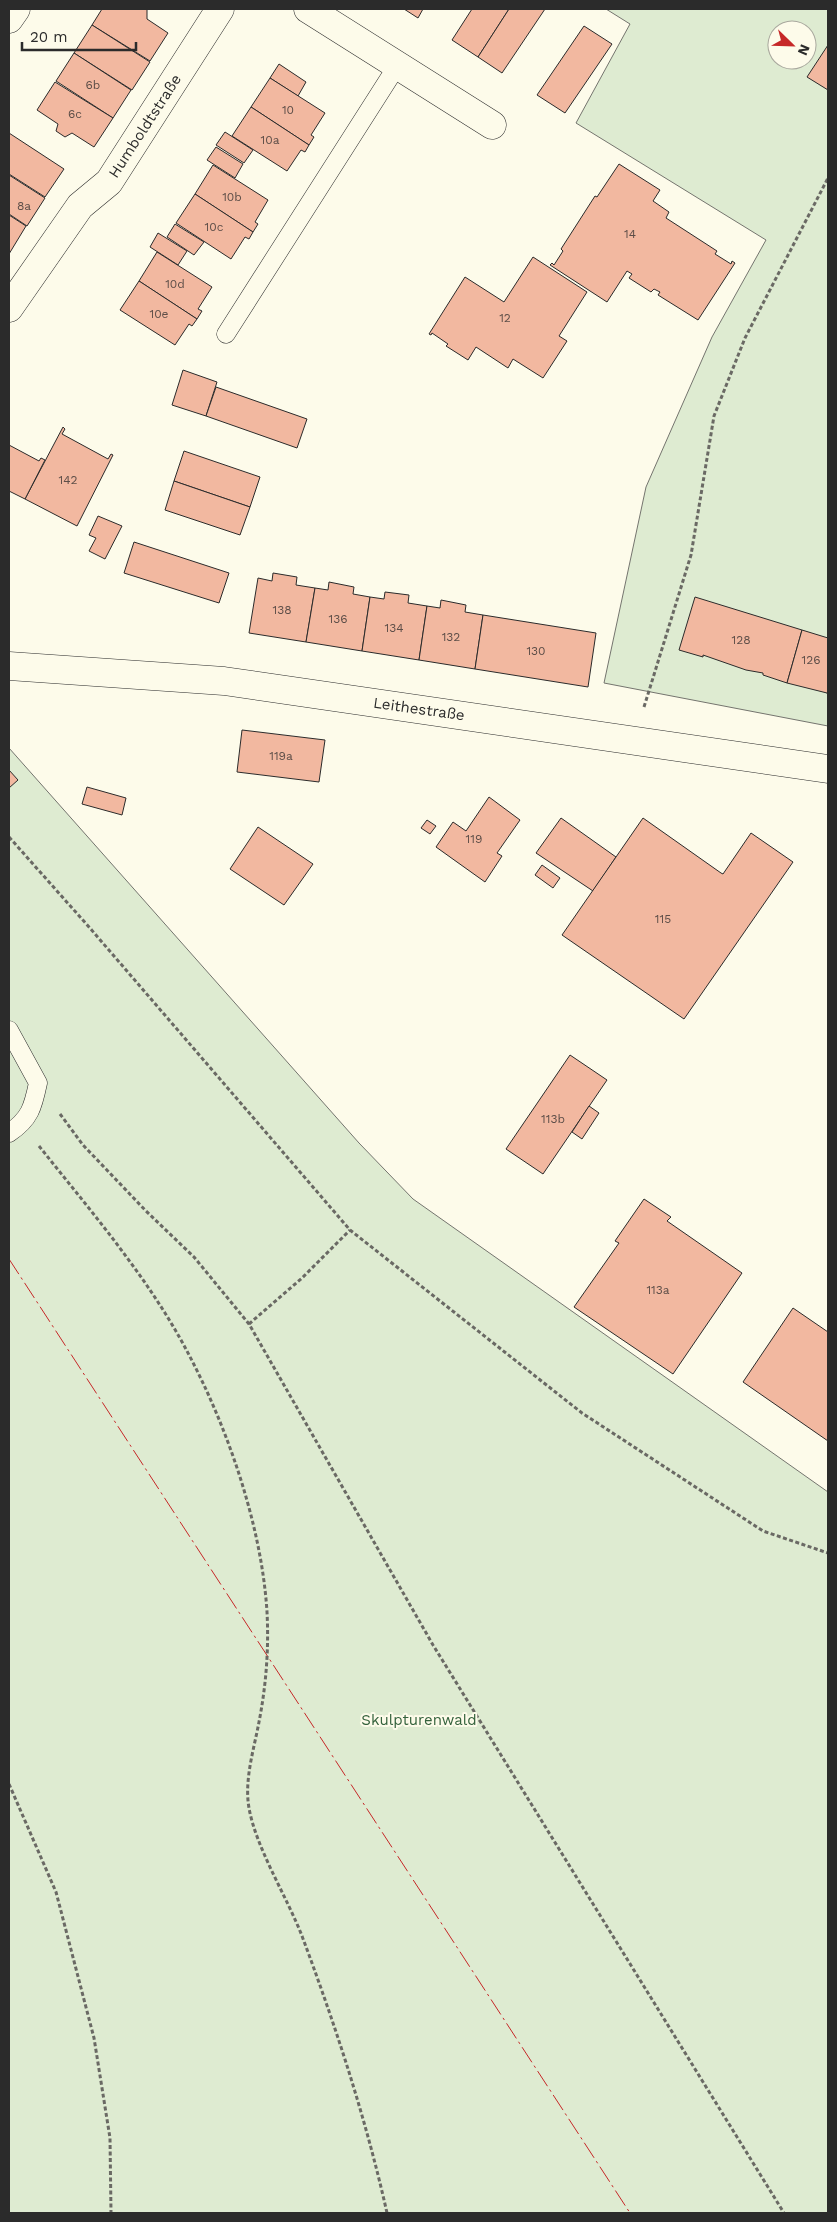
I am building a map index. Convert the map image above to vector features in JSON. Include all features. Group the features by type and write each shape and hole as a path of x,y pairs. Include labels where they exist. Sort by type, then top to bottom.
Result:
{"street":[{"path":"9,19 16,9"},
{"name":"Humboldtstraße","path":"9,308 80,206 109,182 220,9"},
{"path":"308,9 492,125"},
{"name":"Leithestraße","path":"9,666 224,681 828,769"}],"lane":[{"path":"226,334 396,66"},
{"path":"9,1030 38,1083 30,1112 15,1128"}],"path":[{"path":"634,740 691,556 714,416 745,338 828,178"},
{"path":"9,837 350,1230 582,1413 763,1532 828,1553"},
{"path":"38,1083 83,1145 146,1211 194,1257 249,1324 433,1645 784,2213"},
{"path":"15,1128 100,1222 165,1313 201,1381 238,1472 252,1520 262,1572 267,1612 266,1673 253,1754 248,1806 253,1826 301,1934 348,2070 374,2157 387,2213"},
{"path":"249,1324 302,1278 350,1230"},
{"path":"9,1784 56,1892 94,2038 110,2138 111,2213"}],"green space":[{"path":"606,9 828,9 828,726 604,683 646,487 712,337 766,240 576,123 630,24"},
{"name":"Skulpturenwald","path":"9,748 359,1143 413,1199 828,1492 828,2213 9,2213"}],"building":[{"path":"102,9 147,9 147,19 168,33 150,61 92,25"},
{"path":"404,9 423,9 418,18"},
{"path":"472,9 509,9 478,57 452,40"},
{"path":"509,9 545,9 502,73 478,57"},
{"path":"92,25 150,62 132,90 74,53"},
{"path":"584,26 612,44 565,113 537,95"},
{"path":"828,45 828,90 807,77 812,70 817,70 817,62"},
{"path":"74,53 131,90 113,118 56,81"},
{"path":"279,64 306,82 298,96 270,78"},
{"path":"270,78 325,113 311,135 314,137 309,145 251,107"},
{"path":"55,82 113,118 94,147 72,133 65,137 56,131 58,124 37,110"},
{"path":"251,107 309,145 305,152 301,150 287,171 232,136"},
{"path":"225,132 253,150 244,163 216,145"},
{"path":"9,133 64,169 45,197 9,174"},
{"path":"216,147 243,164 235,178 207,160"},
{"path":"619,164 660,190 653,201 669,212 666,218 717,251 715,254 731,264 732,261 735,263 698,320 658,295 660,292 654,289 651,292 629,278 632,274 627,271 607,302 550,265 552,263 554,265 563,251 561,249 595,196 597,197"},
{"path":"213,165 268,200 255,222 258,224 253,232 195,194"},
{"path":"9,175 45,198 27,226 9,214"},
{"path":"195,194 253,232 249,239 245,237 231,259 176,223"},
{"path":"9,215 26,226 9,254"},
{"path":"175,224 204,242 194,255 167,237"},
{"path":"158,233 187,251 178,265 150,247"},
{"path":"157,252 212,287 198,309 202,311 197,319 139,281"},
{"path":"533,257 587,292 559,336 567,341 543,378 513,359 508,368 476,347 468,360 446,346 448,344 432,333 431,335 429,334 465,277 504,302"},
{"path":"139,281 197,319 192,326 189,324 175,345 120,310"},
{"path":"183,370 217,382 206,416 172,405"},
{"path":"216,387 307,419 297,448 206,416"},
{"path":"63,427 65,429 62,434 108,459 111,454 113,455 77,526 25,499"},
{"path":"9,445 39,461 41,458 45,460 25,499 9,491"},
{"path":"184,451 260,477 250,507 174,481"},
{"path":"174,481 250,507 240,535 165,510"},
{"path":"98,516 122,526 105,559 89,551 96,538 89,535"},
{"path":"134,542 229,573 219,603 124,573"},
{"path":"273,573 297,577 296,585 315,588 306,642 249,633 258,578 272,581"},
{"path":"329,582 354,587 353,594 370,597 362,651 306,642 315,588 328,590"},
{"path":"385,592 409,595 408,603 427,606 419,660 362,651 370,597 384,599"},
{"path":"695,597 802,630 787,683 763,675 763,673 746,670 703,655 703,657 679,650"},
{"path":"441,600 466,605 465,612 483,615 475,669 419,660 427,606 440,608"},
{"path":"483,615 596,633 588,687 475,669"},
{"path":"802,630 828,638 828,695 827,693 787,683"},
{"path":"242,730 325,740 319,782 237,772"},
{"path":"9,770 18,780 9,788"},
{"path":"87,787 126,798 122,815 82,804"},
{"path":"489,797 520,820 497,853 502,856 485,882 436,847 453,822 466,831"},
{"path":"561,818 616,857 593,891 536,853"},
{"path":"643,818 723,874 751,833 793,862 684,1019 562,935"},
{"path":"427,820 436,826 430,834 421,828"},
{"path":"258,827 313,864 284,905 230,869"},
{"path":"542,865 560,878 553,888 535,875"},
{"path":"570,1055 607,1080 543,1174 506,1149"},
{"path":"589,1106 599,1113 582,1139 572,1132"},
{"path":"644,1199 671,1217 667,1221 742,1273 673,1374 574,1307 619,1243 615,1241"},
{"path":"793,1308 828,1332 828,1441 743,1382"}],"power":[{"path":"9,1259 630,2213"}]}
